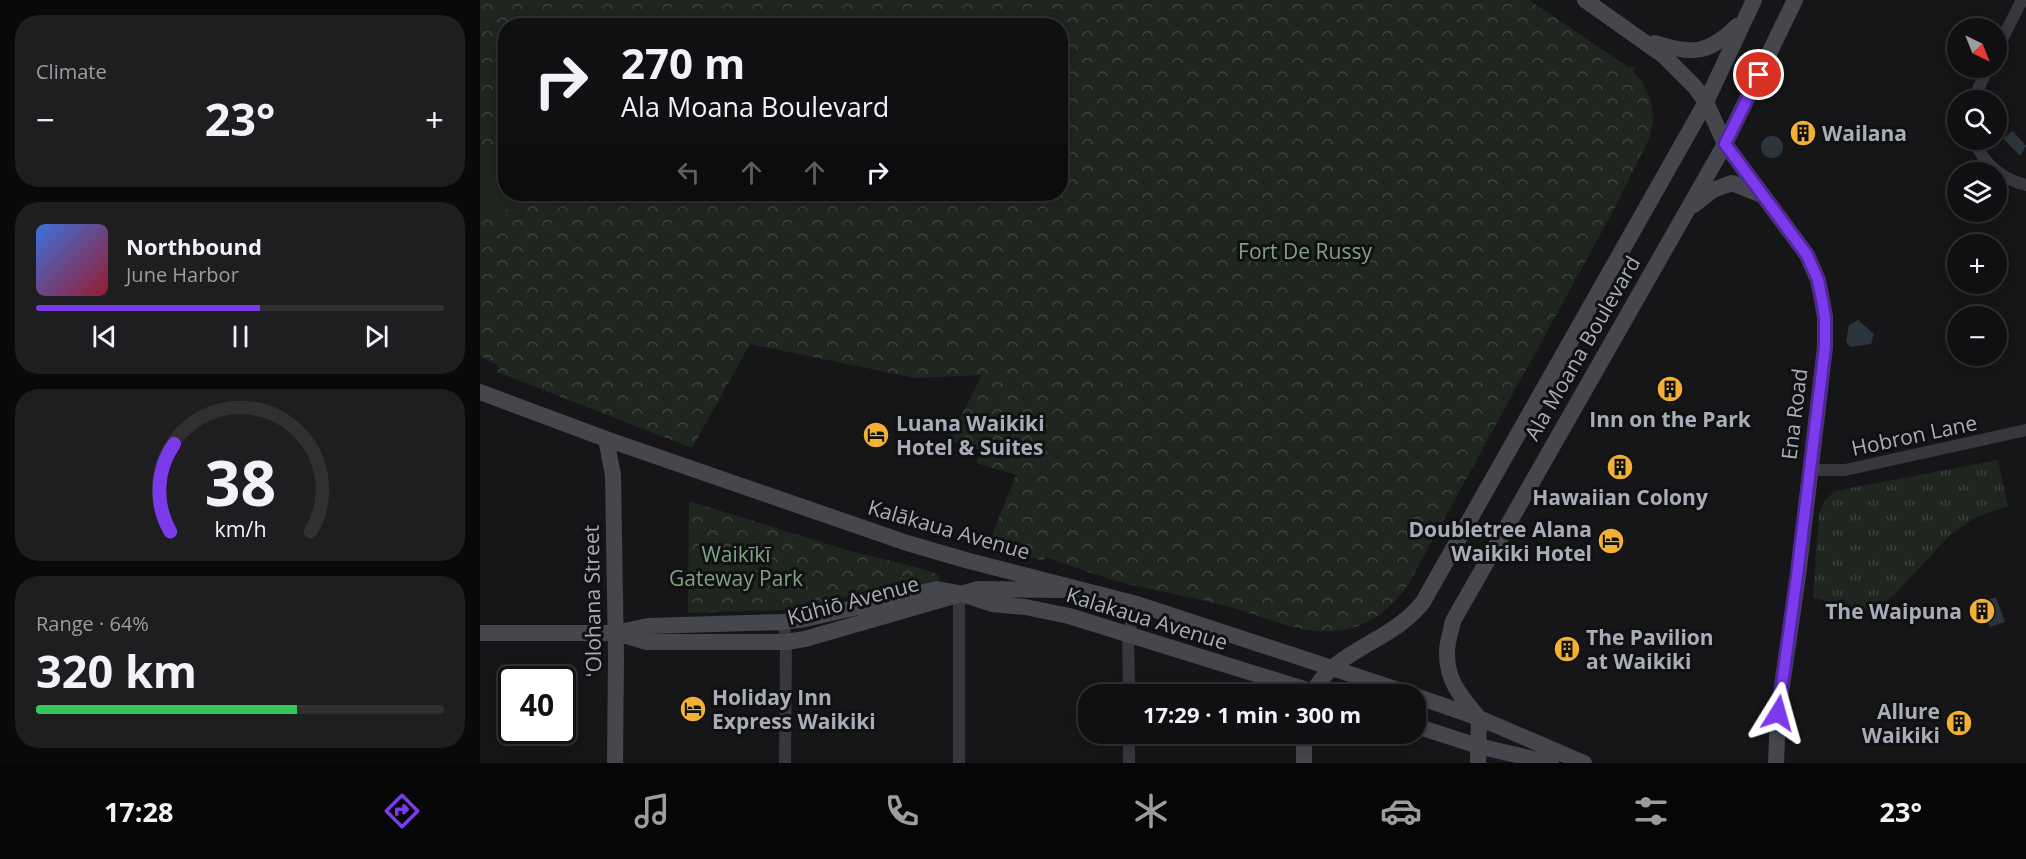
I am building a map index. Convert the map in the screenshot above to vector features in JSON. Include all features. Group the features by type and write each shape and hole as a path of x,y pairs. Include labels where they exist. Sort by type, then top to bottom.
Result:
{"main road":[{"name":"Ena Road","path":"1585,0 1664,56 1695,87 1706,102 1725,144 1807,255 1818,280 1825,317 1825,347 1778,713 1776,763"},
{"name":"Ala Moana Boulevard","path":"1320,684 1333,668 1402,624 1422,602 1706,102 1754,0"},
{"name":"Ala Moana Boulevard","path":"1479,718 1459,695 1450,675 1447,654 1453,621 1725,144 1795,0"},
{"path":"1642,40 1674,49 1704,50 1721,42 1746,16"},
{"path":"1687,210 1713,190 1732,183 1765,197"},
{"name":"Kalākaua Avenue","path":"480,392 606,439 908,543 1137,604 1381,684"},
{"name":"ʻOlohana Street","path":"606,439 613,476 615,763"},
{"name":"Kūhiō Avenue","path":"615,633 647,642 786,642 805,639 978,589 1052,591 1075,588"},
{"name":"Kūhiō Avenue","path":"480,633 615,633 648,626 783,622 937,589 959,593"},
{"name":"Kalakaua Avenue","path":"959,593 992,604 1025,607 1069,616 1284,684"},
{"path":"1426,699 1479,718 1584,763"},
{"path":"1478,755 1479,718"},
{"path":"1426,731 1478,755 1551,763"},
{"path":"1304,744 1304,763"}],"street":[{"path":"2007,29 2022,0"},
{"path":"1979,150 1997,172 2026,185"},
{"name":"Hobron Lane","path":"1810,470 1845,470 2026,430"},
{"path":"959,593 959,763"},
{"path":"1129,684 1128,634 1137,604"},
{"path":"783,622 786,642 785,763"},
{"path":"1129,744 1129,763"}],"green space":[{"name":"Fort De Russy","path":"480,0 1529,0 1630,68 1632,66 1635,68 1633,71 1643,83 1652,105 1653,122 1649,139 1611,215 1409,583 1395,601 1378,616 1347,629 1323,631 1296,628 1230,607 1118,581 1045,557 1044,561 1002,549 991,551 990,540 1016,475 976,463 980,450 949,440 982,375 915,378 750,344 692,448 497,372 499,366 480,356"},
{"path":"496,156 498,201 507,201 509,209 485,215 480,196 480,160"},
{"path":"1998,460 2008,506 1976,517 1949,536 1893,596 1881,604 1830,620 1824,600 1813,598 1819,515 1824,501 1835,491"},
{"name":"Waikīkī Gateway Park","path":"689,501 850,551 927,570 938,575 940,579 934,584 848,596 806,607 688,613"}],"shaded area":[{"path":"2013,131 2026,146 2020,156 2007,142 2007,135"},
{"path":"1768,136 1776,136 1783,143 1783,151 1776,158 1768,158 1761,151 1761,143"},
{"path":"1858,320 1874,334 1871,344 1851,347 1846,342 1849,325"},
{"path":"1996,597 2005,622 1990,627 1982,602"}],"place":[{"name":"Wailana","path":"1803,133"},
{"name":"Inn on the Park","path":"1670,389"},
{"name":"Luana Waikiki Hotel & Suites","path":"876,435"},
{"name":"Hawaiian Colony","path":"1620,467"},
{"name":"Doubletree Alana Waikiki Hotel","path":"1611,541"},
{"name":"The Waipuna","path":"1982,611"},
{"name":"The Pavilion at Waikiki","path":"1567,649"},
{"name":"Holiday Inn Express Waikiki","path":"693,709"},
{"name":"Allure Waikiki","path":"1959,723"}],"route":[{"path":"1759,75 1725,144 1807,255 1818,280 1825,317 1825,347 1778,713"}]}
